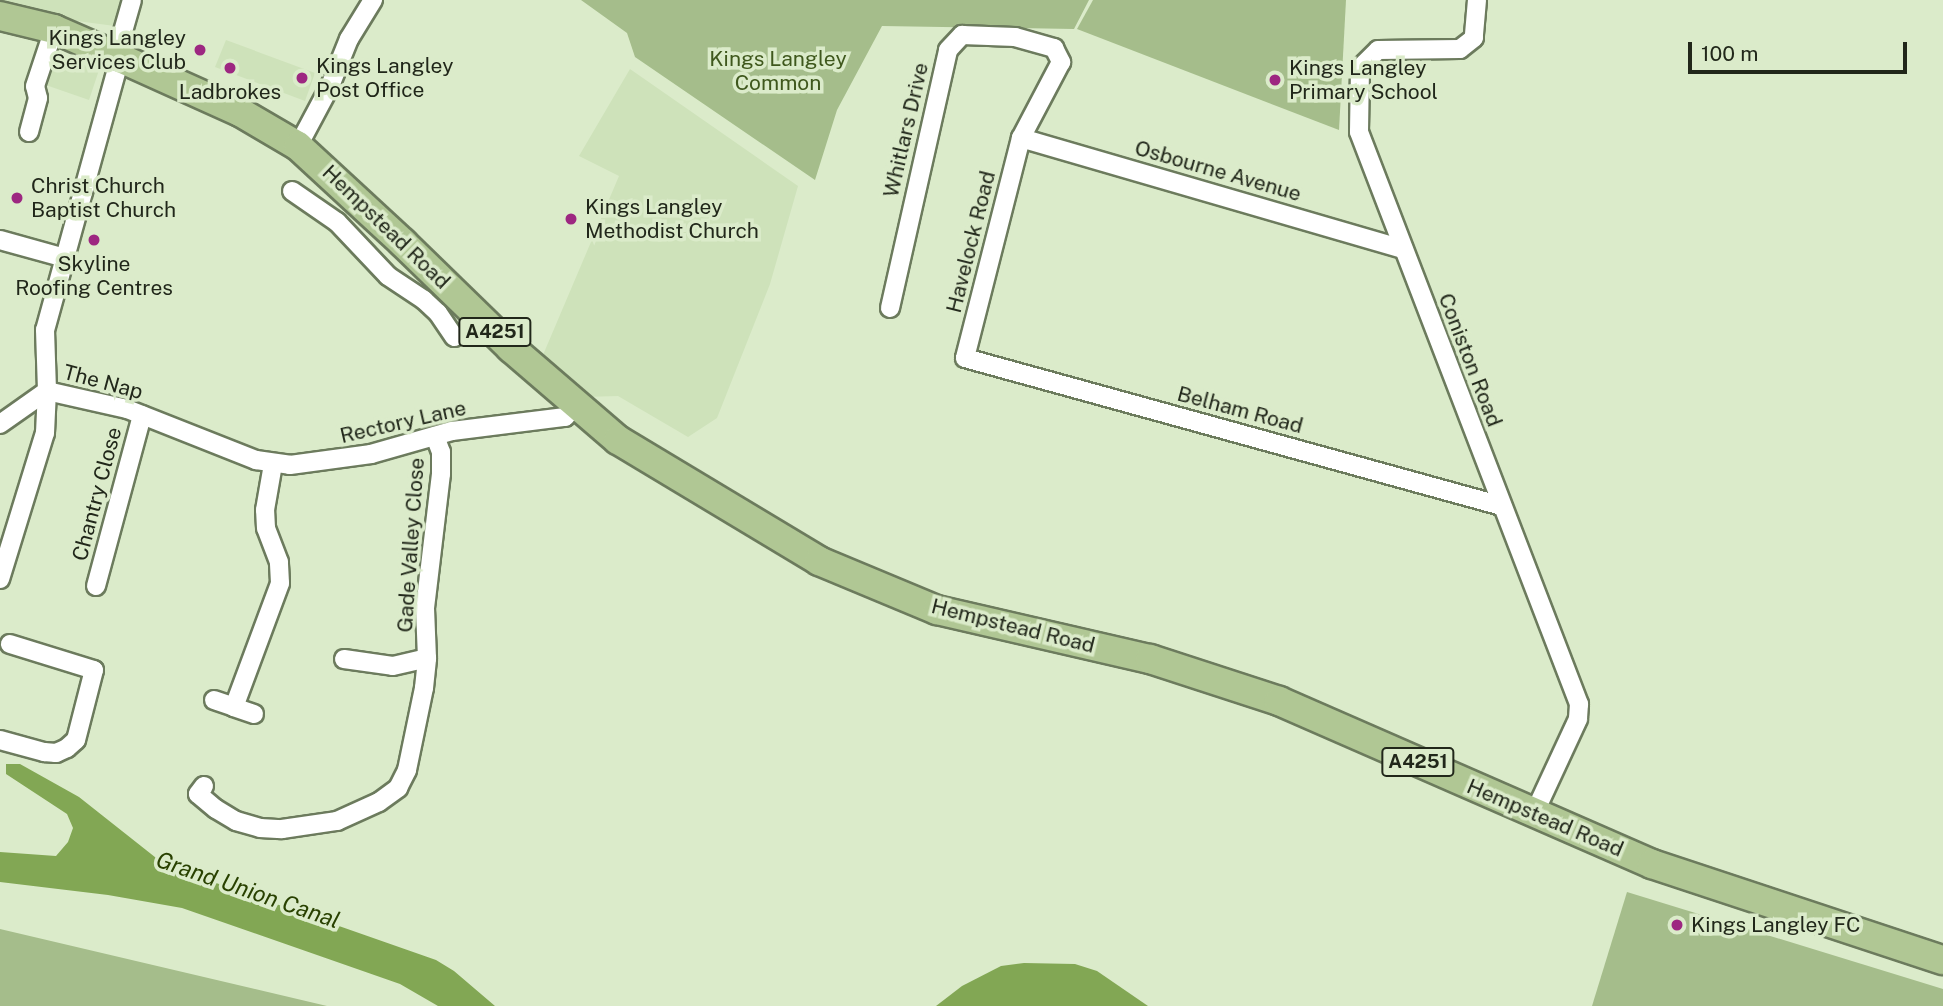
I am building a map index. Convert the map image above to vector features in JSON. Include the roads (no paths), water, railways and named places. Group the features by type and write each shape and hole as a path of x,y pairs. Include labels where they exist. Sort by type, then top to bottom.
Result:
{"main road":[{"name":"A4251","path":"0,16 54,29 118,57"},
{"name":"Hempstead Road","path":"118,57 240,112 298,146 404,243 511,348 618,440 819,561 937,610 1150,659 1279,701 1652,864 1727,891 1943,960"}],"street":[{"name":"The Nap","path":"132,0 45,330 47,391 142,415 273,464"},
{"path":"298,146 326,95 349,38 373,0"},
{"name":"Coniston Road","path":"1477,0 1474,38 1469,44 1460,49 1378,50 1360,68 1359,132 1579,704 1578,719 1534,814"},
{"path":"29,132 38,98 35,86 54,29"},
{"name":"Whitlars Drive","path":"890,308 948,50 962,35 1015,37 1054,48 1062,62 1021,138"},
{"name":"Osbourne Avenue","path":"1021,138 1403,249"},
{"name":"Havelock Road","path":"965,358 1021,138"},
{"path":"292,191 337,222 380,267 438,313 454,337"},
{"path":"0,240 65,258"},
{"path":"380,267 404,243"},
{"name":"Belham Road","path":"965,358 1502,506"},
{"path":"0,425 47,391"},
{"path":"0,579 46,433 47,391"},
{"name":"Rectory Lane","path":"273,464 323,462 371,454 435,436 565,418 578,404"},
{"name":"Chantry Close","path":"96,586 142,415"},
{"name":"Gade Valley Close","path":"344,659 393,666 427,658 425,608 441,474 441,452 435,436"},
{"path":"234,707 280,583 279,562 266,528 265,510 273,464"},
{"path":"0,740 44,752 55,753 68,748 76,740 100,672 10,644"},
{"path":"198,794 236,821 260,828 282,829 337,821 379,802 398,788 407,770 424,688 427,658"},
{"path":"214,700 254,714"}],"place":[{"name":"Kings Langley Services Club","path":"200,50"},
{"name":"Ladbrokes","path":"230,68"},
{"name":"Kings Langley Post Office","path":"302,78"},
{"name":"Kings Langley Primary School","path":"1275,80"},
{"name":"Christ Church Baptist Church","path":"17,198"},
{"name":"Kings Langley Methodist Church","path":"571,219"},
{"name":"Skyline Roofing Centres","path":"94,240"},
{"name":"Kings Langley FC","path":"1677,925"}],"park label":[{"name":"Kings Langley Common","path":"778,71"}],"water label":[{"name":"Grand Union Canal","path":"248,890"}]}
